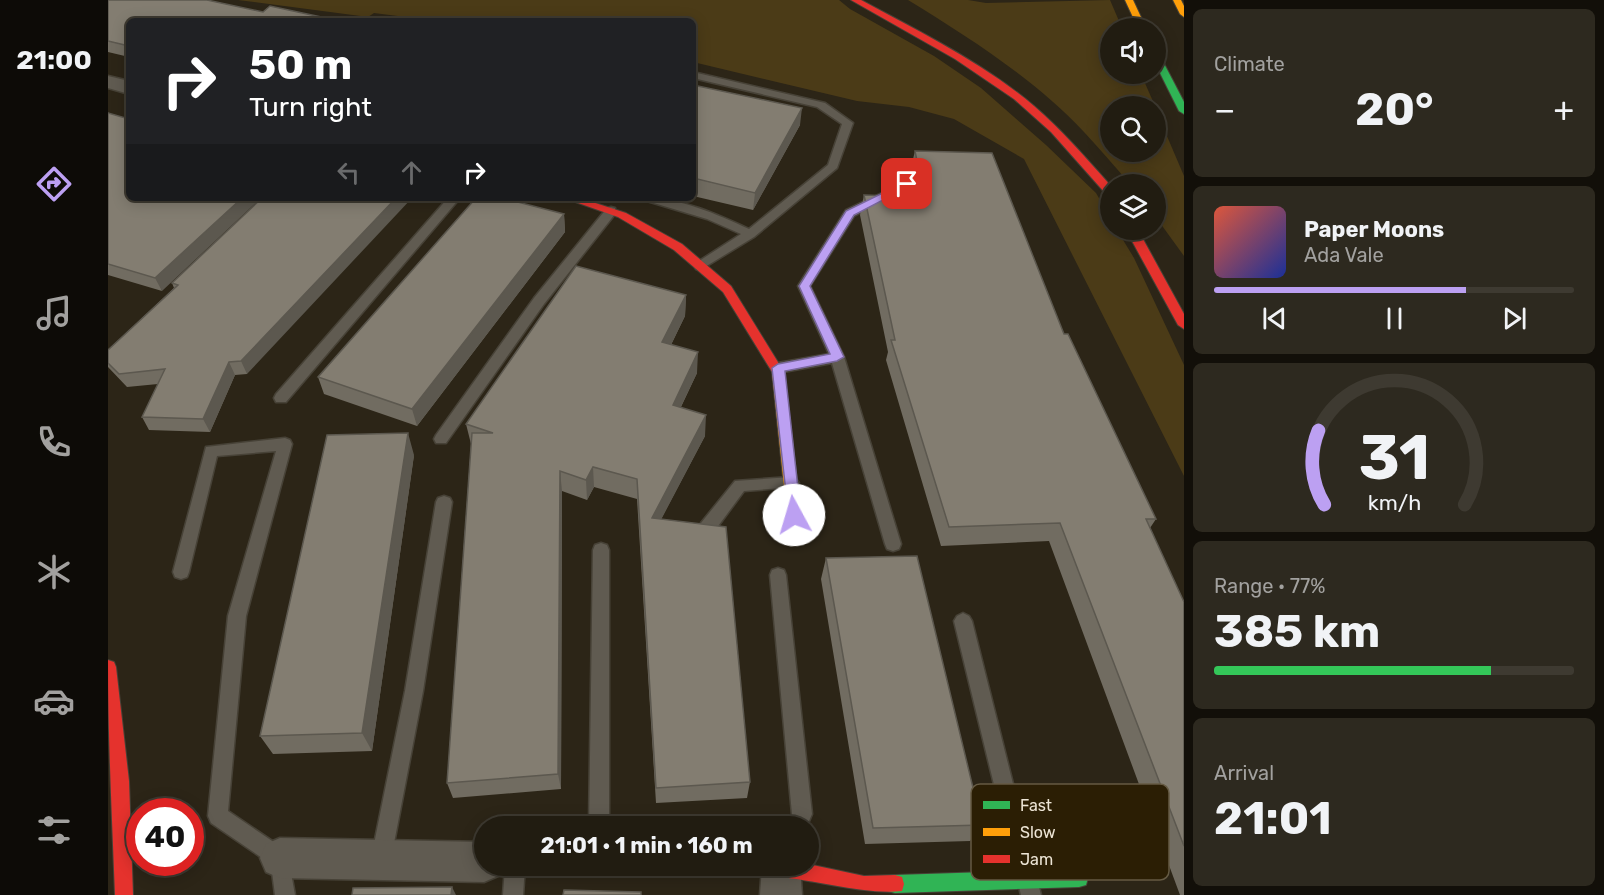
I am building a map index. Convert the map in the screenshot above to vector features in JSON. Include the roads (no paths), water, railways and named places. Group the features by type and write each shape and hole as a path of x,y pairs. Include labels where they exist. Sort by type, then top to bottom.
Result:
{"main road":[{"path":"855,0 973,67 1017,98 1072,148 1100,180"},
{"path":"1129,0 1137,18"},
{"path":"1177,0 1184,14"},
{"path":"943,33 1018,86 1045,109 1108,174"},
{"path":"1166,76 1184,111"},
{"path":"579,201 622,215 678,247 727,289 778,368 794,515"},
{"path":"1137,240 1184,325"},
{"path":"108,667 118,744 116,855 124,895"},
{"path":"781,876 864,885 1029,887 1068,880"}],"street":[{"path":"108,82 126,86"},
{"path":"283,876 381,860 474,862"}],"lane":[{"path":"696,76 821,105 848,123 833,166 750,234 700,266"},
{"path":"893,544 837,357 804,286 850,213 907,184"},
{"path":"281,398 451,201"},
{"path":"661,201 711,216 750,234"},
{"path":"441,439 539,301 611,211"},
{"path":"778,368 837,357"},
{"path":"181,572 211,451 285,444 237,616 218,816 283,876"},
{"path":"706,528 740,485 791,483"},
{"path":"381,860 414,692 444,502"},
{"path":"599,816 601,550"},
{"path":"778,575 801,816"},
{"path":"963,621 1003,784"},
{"path":"513,895 514,876"}]}
